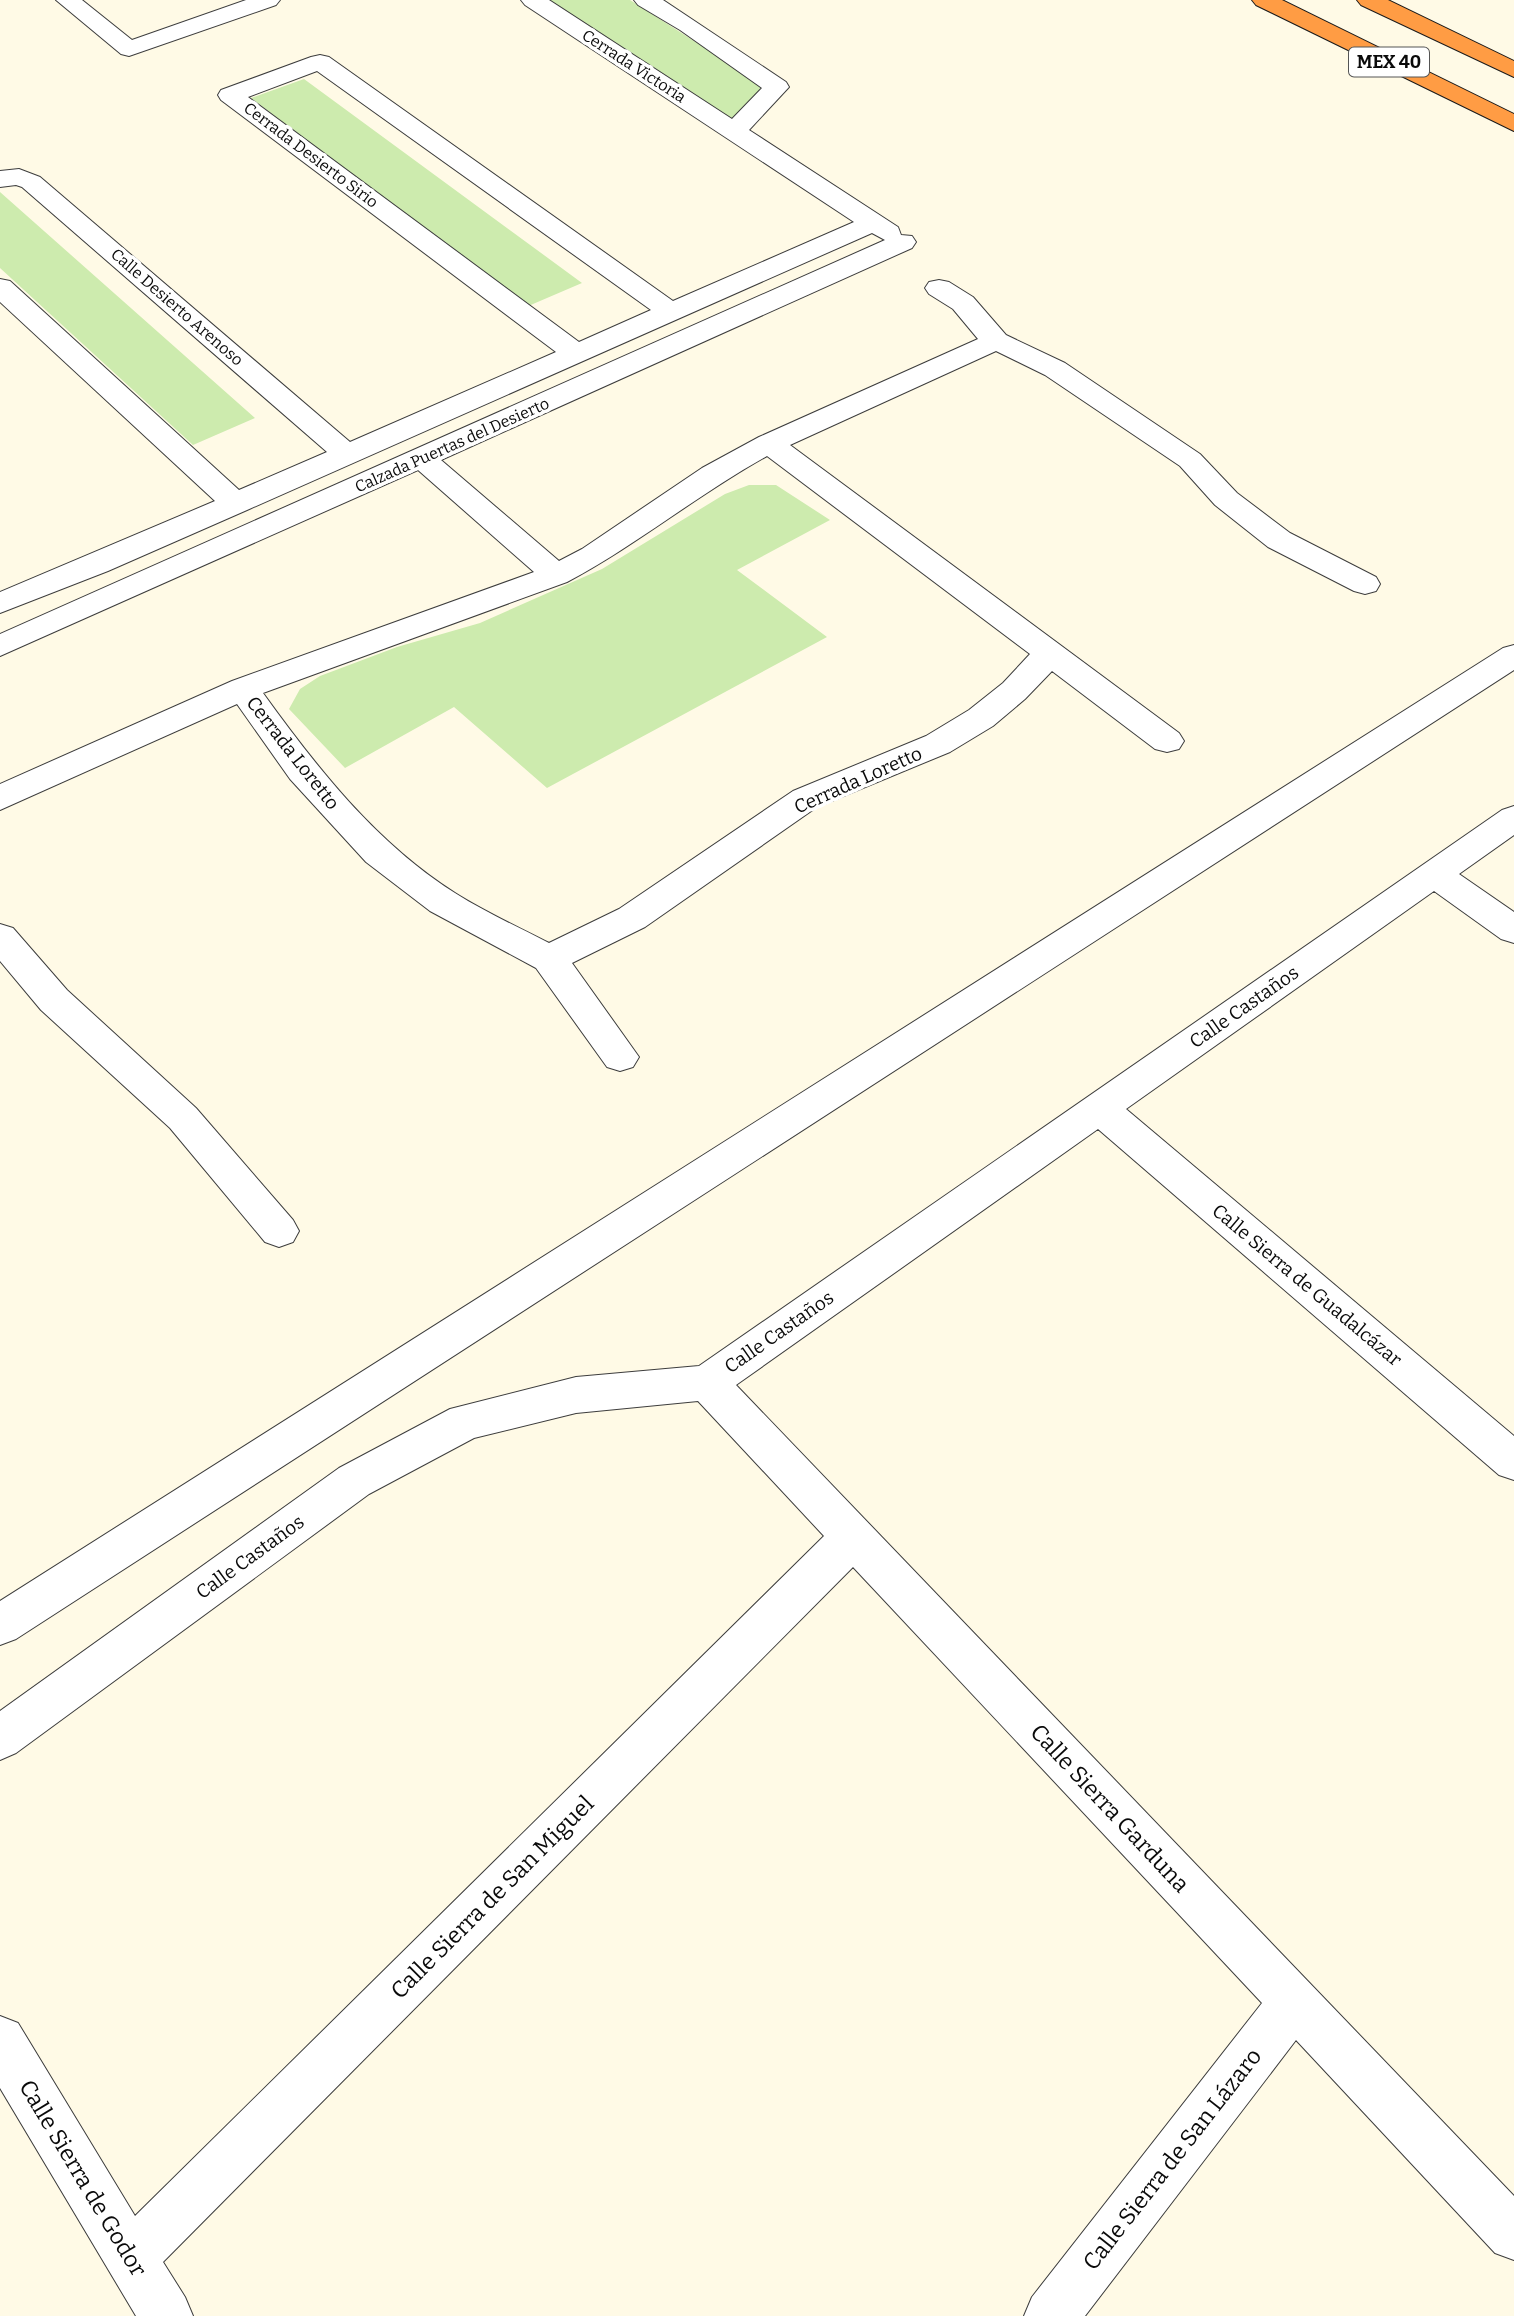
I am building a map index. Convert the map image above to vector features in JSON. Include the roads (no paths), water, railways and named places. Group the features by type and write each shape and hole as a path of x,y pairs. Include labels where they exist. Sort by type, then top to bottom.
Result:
{"highway":[{"name":"MEX 40","path":"1264,0 1514,124"},
{"path":"1310,0 1325,9 1352,44"},
{"name":"MEX 40","path":"1369,0 1514,71"}],"street":[{"path":"68,0 129,49 268,0"},
{"name":"Cerrada Victoria","path":"533,0 903,242"},
{"path":"646,0 699,32 777,87 734,132"},
{"name":"Cerrada Desierto Sirio","path":"576,353 230,95 320,62 670,311"},
{"name":"Calle Desierto Arenoso","path":"0,179 19,177 31,182 347,454"},
{"name":"Calzada Puertas del Desierto","path":"0,603 236,504 873,223"},
{"name":"Calzada Puertas del Desierto","path":"0,646 903,242"},
{"path":"757,274 788,295"},
{"path":"0,287 236,504"},
{"path":"939,288 963,303 996,341 1055,369 1190,460 1226,499 1279,540 1365,584"},
{"name":"Cerrada Loretto","path":"0,798 243,690 321,659 556,575 593,556 712,474 769,443 996,341"},
{"path":"460,404 489,429"},
{"path":"769,443 1167,741"},
{"path":"421,458 556,575"},
{"path":"97,564 122,592"},
{"name":"Cerrada Loretto","path":"549,958 632,918 806,799 938,744 1014,691 1050,653"},
{"path":"0,1625 1514,655"},
{"name":"Cerrada Loretto","path":"243,690 302,771 378,853 442,902 549,958 620,1057"},
{"name":"Calle Castaños","path":"0,1738 354,1481 465,1422 576,1395 706,1383 1514,818"},
{"path":"1435,874 1514,930"},
{"path":"0,937 54,1000 183,1118 279,1231"},
{"name":"Calle Sierra de Guadalcázar","path":"1099,1108 1514,1462"},
{"name":"Calle Sierra Garduna","path":"706,1383 1514,2234"},
{"name":"Calle Sierra de San Miguel","path":"130,2258 853,1537"},
{"name":"Calle Sierra de San Lázaro","path":"1051,2316 1294,2002"},
{"name":"Calle Sierra de Godor","path":"0,2041 166,2316"}]}
